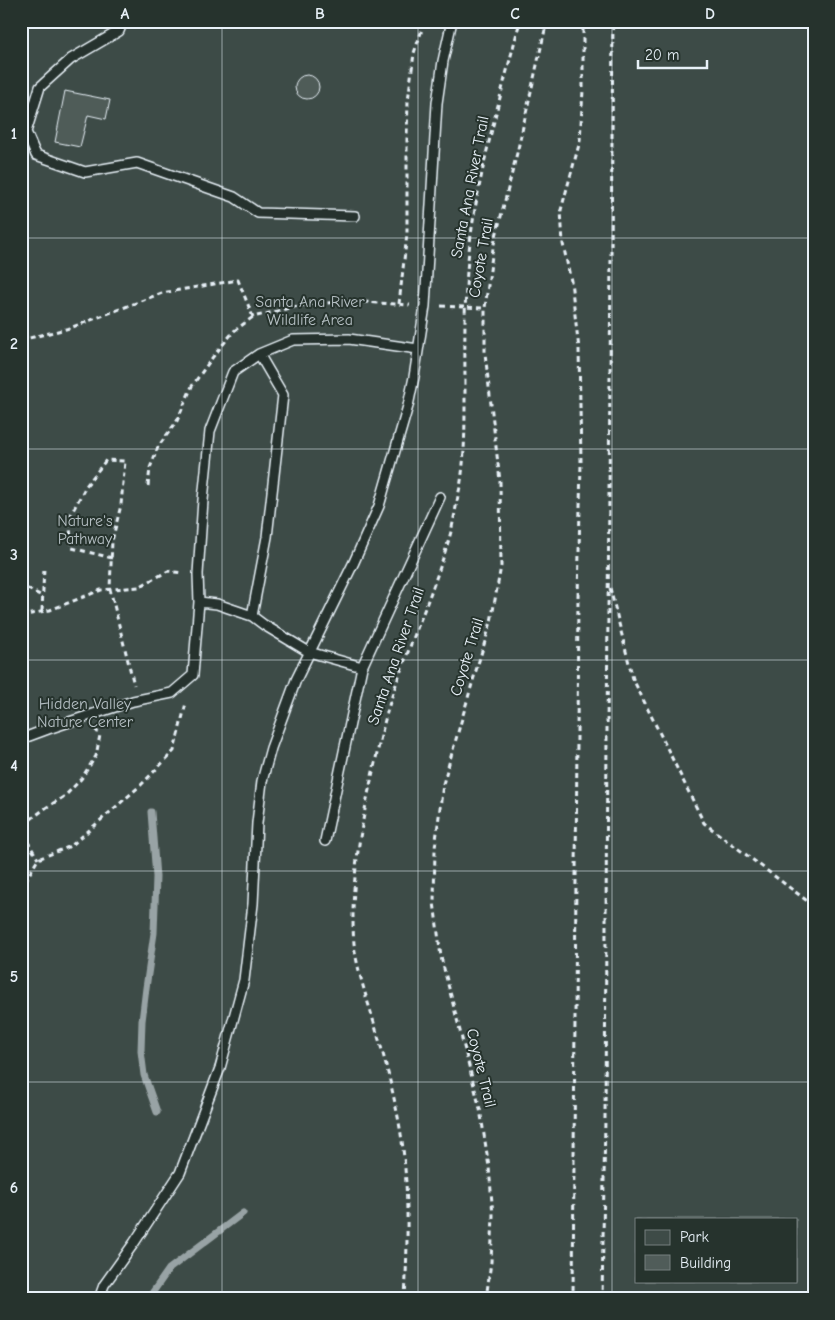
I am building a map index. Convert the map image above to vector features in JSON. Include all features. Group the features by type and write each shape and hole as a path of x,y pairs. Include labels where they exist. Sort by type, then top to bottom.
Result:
{"lane":[{"path":"123,21 119,31 71,59 40,87 26,132 36,155 85,172 137,163 234,197 258,214 355,216"},
{"path":"99,1299 104,1285 180,1172 220,1068 244,980 253,904 257,823 262,781 271,748 296,680 354,562 379,506 408,406 425,306 436,103 452,21"},
{"path":"21,739 138,700 172,694 193,675 199,602 198,574 203,500 210,431 233,372 259,354 293,340 349,339 418,350"},
{"path":"252,616 267,537 283,395 259,354"},
{"path":"325,841 362,667 440,496"},
{"path":"199,602 217,604 252,616 309,652 362,667"}],"path":[{"path":"399,304 407,234 408,101 414,53 425,21"},
{"name":"Santa Ana River Trail","path":"405,1299 408,1245 407,1192 402,1140 388,1072 365,996 356,955 353,914 355,871 362,822 390,702 447,545 461,481 465,426 465,306 467,269 476,204 496,113 520,21"},
{"name":"Coyote Trail","path":"486,1299 491,1262 493,1215 489,1168 480,1109 441,957 434,902 435,848 443,784 492,622 500,566 500,481 485,353 485,308 493,248 547,21"},
{"path":"573,1299 578,616 581,462 579,349 571,281 563,244 561,210 580,140 583,90 583,21"},
{"path":"602,1299 613,21"},
{"path":"21,340 70,328 162,293 238,280 253,317"},
{"path":"148,486 150,468 158,447 178,421 192,386 234,331 253,317 298,306 348,301 485,308"},
{"path":"112,558 72,548 69,518 86,486 106,460 125,461 121,505 112,541 112,558 110,589 138,700"},
{"path":"42,611 44,568"},
{"path":"21,616 50,610 101,590 139,587 168,571 198,574"},
{"path":"21,582 28,589 42,596"},
{"path":"609,583 634,679 704,823 814,906"},
{"path":"21,889 38,860 71,846 141,785 174,751 193,675"},
{"path":"38,860 23,838 31,819 65,796 81,779 96,756 100,735 86,716"}],"green space":[{"name":"Santa Ana River Wildlife Area","path":"21,21 814,21 814,1299 21,1299"}],"building":[{"path":"307,75 315,79 319,87 315,95 307,99 299,95 295,87 299,79"},
{"path":"65,91 110,100 106,119 88,115 80,147 55,142"}],"waterway":[{"path":"151,812 156,877 154,933 142,1021 141,1051 144,1075 157,1112"},
{"path":"148,1299 169,1269 243,1213"}],"park label":[{"name":"Nature's Pathway","path":"85,530"},
{"name":"Hidden Valley Nature Center","path":"85,713"}]}
